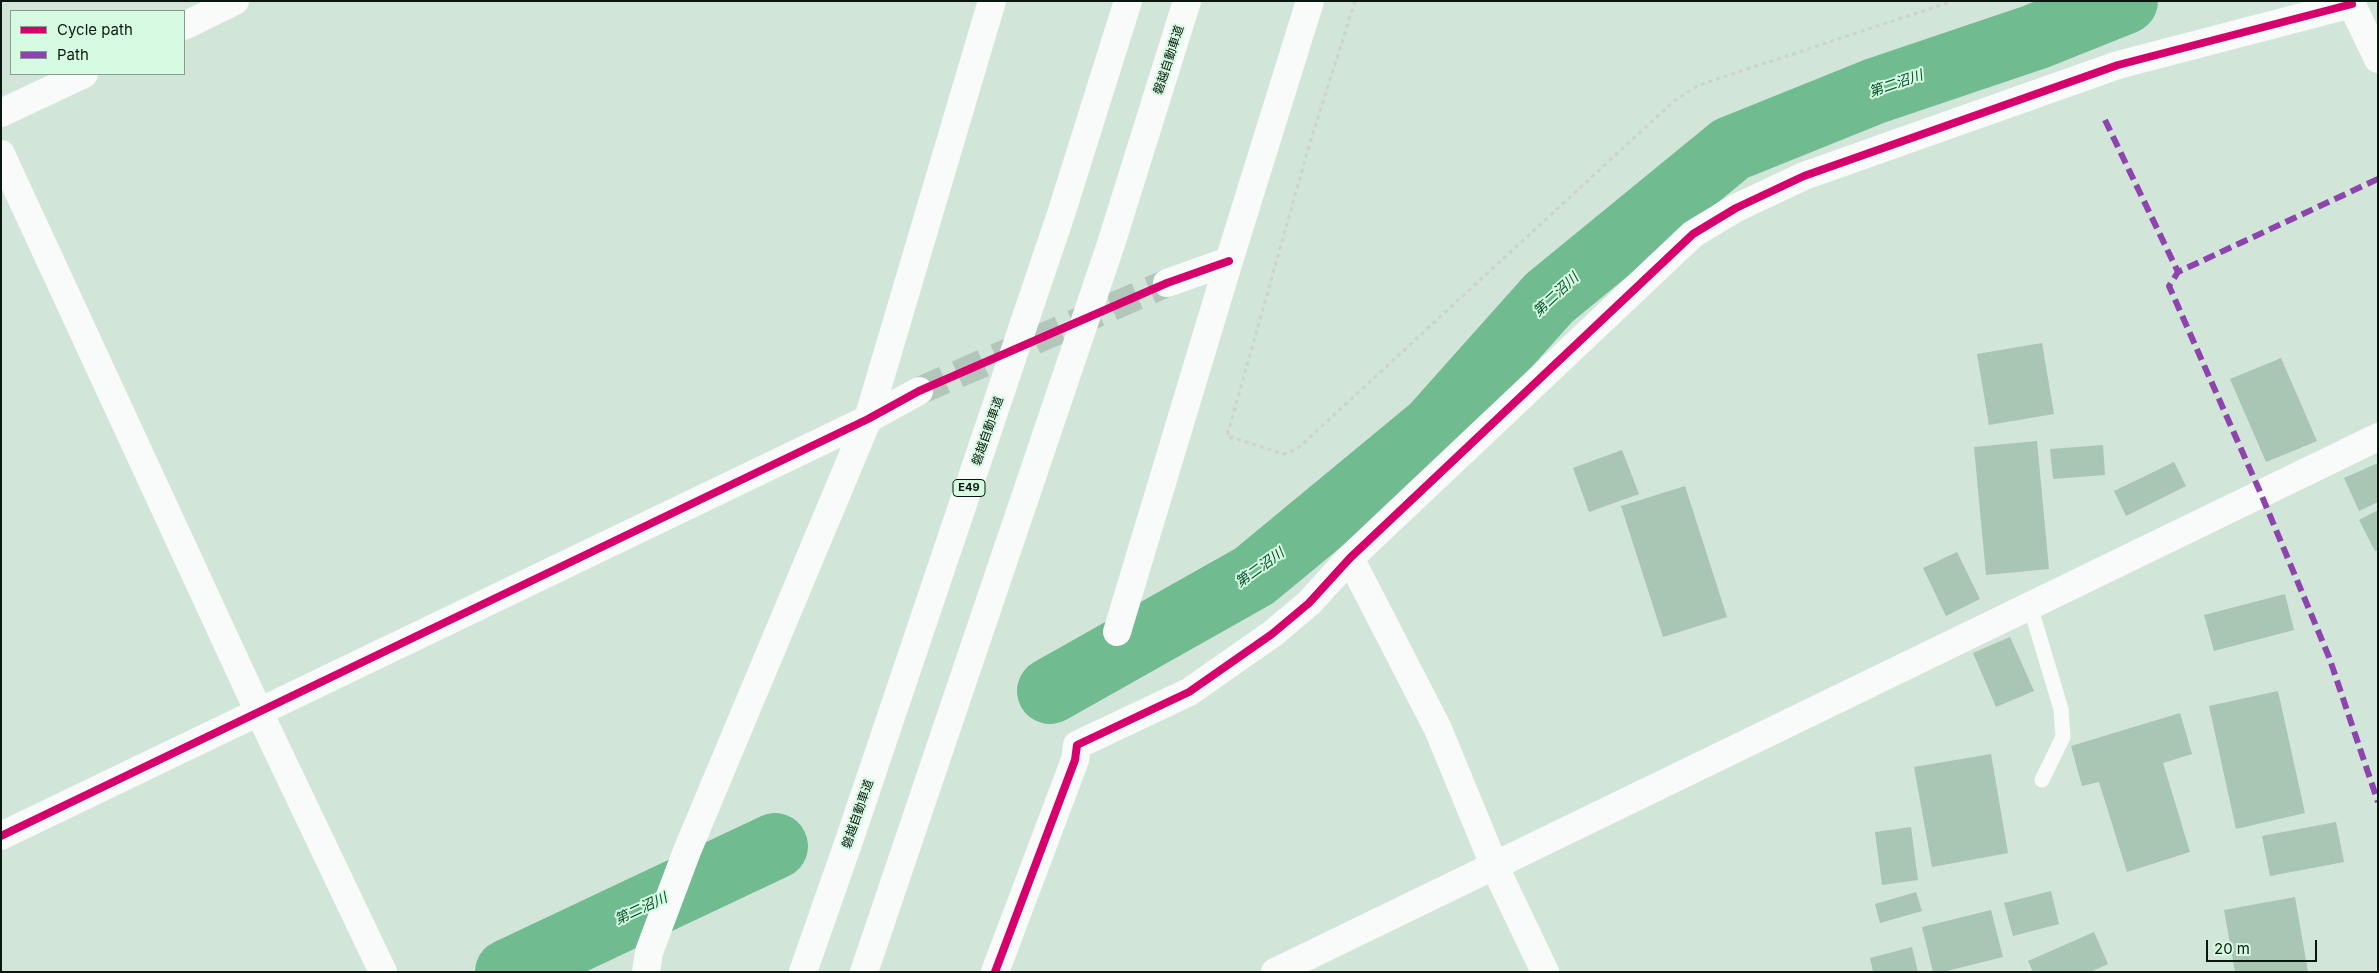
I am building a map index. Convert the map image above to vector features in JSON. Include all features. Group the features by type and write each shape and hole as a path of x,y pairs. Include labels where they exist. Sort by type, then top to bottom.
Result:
{"main road":[{"path":"185,26 235,1"},
{"path":"648,962 687,851 868,419 992,1"},
{"name":"磐越自動車道","path":"802,972 850,838 1059,220 1128,1"},
{"name":"磐越自動車道","path":"864,972 1098,281 1187,1"},
{"path":"1117,632 1228,260 1310,1"},
{"path":"995,972 1075,760 1077,745 1189,692 1272,634 1309,603 1350,558 1693,234 1736,208 1804,176 2118,65 2351,2 2378,59"},
{"path":"1,113 82,75"},
{"path":"1,154 258,710 383,972"},
{"path":"1168,283 1228,260"},
{"path":"1,836 258,710 868,419 919,391"},
{"path":"1275,972 2378,436"},
{"path":"1350,558 1438,729 1494,865 1545,972"}],"lane":[{"path":"2030,606 2061,708 2063,737 2042,780"}],"path":[{"path":"1355,1 1309,146 1227,436 1284,454 1297,449 1674,100 1699,85 1953,1"}],"building":[{"path":"2042,343 2054,414 1989,425 1977,354"},
{"path":"2281,358 2317,441 2266,462 2230,379"},
{"path":"2037,441 2049,569 1986,575 1974,447"},
{"path":"2103,445 2105,475 2053,479 2050,449"},
{"path":"1622,450 1639,494 1589,512 1573,468"},
{"path":"2174,462 2186,486 2126,516 2114,491"},
{"path":"2378,463 2378,502 2359,511 2344,478"},
{"path":"1685,486 1727,617 1663,637 1621,506"},
{"path":"2378,510 2378,550 2375,551 2359,520"},
{"path":"1957,552 1980,599 1946,616 1923,568"},
{"path":"2285,594 2294,630 2214,651 2204,615"},
{"path":"2010,637 2034,691 1996,707 1973,653"},
{"path":"2278,691 2305,813 2236,829 2209,706"},
{"path":"2180,713 2192,754 2163,763 2190,852 2127,872 2099,782 2082,786 2071,746"},
{"path":"1991,754 2008,853 1932,867 1914,767"},
{"path":"2336,822 2344,862 2270,876 2262,836"},
{"path":"1911,827 1918,880 1882,885 1875,832"},
{"path":"2051,891 2059,924 2013,936 2004,903"},
{"path":"1916,892 1922,911 1880,923 1875,904"},
{"path":"2295,897 2308,972 2235,972 2224,910"},
{"path":"1991,910 2003,957 1943,972 1933,972 1922,927"},
{"path":"2094,932 2108,964 2090,972 2033,972 2028,961"},
{"path":"1912,947 1918,972 1873,972 1870,958"}],"waterway":[{"name":"第二沼川","path":"1050,691 1254,576 1433,428 1549,298 1731,149 1875,91 2035,37 2125,1"},
{"name":"第二沼川","path":"508,972 775,846"}],"tunnel":[{"path":"919,391 1167,283"}],"marked path":[{"path":"2105,120 2178,272"},
{"path":"2378,179 2178,272 2169,286 2261,494 2329,657 2378,802"}],"cycle path":[{"path":"995,972 1075,760 1077,745 1189,692 1272,634 1309,603 1350,558 1693,234 1736,208 1804,176 2118,65 2352,4"},
{"path":"1,836 868,419 919,391 1167,283 1229,261"}]}
